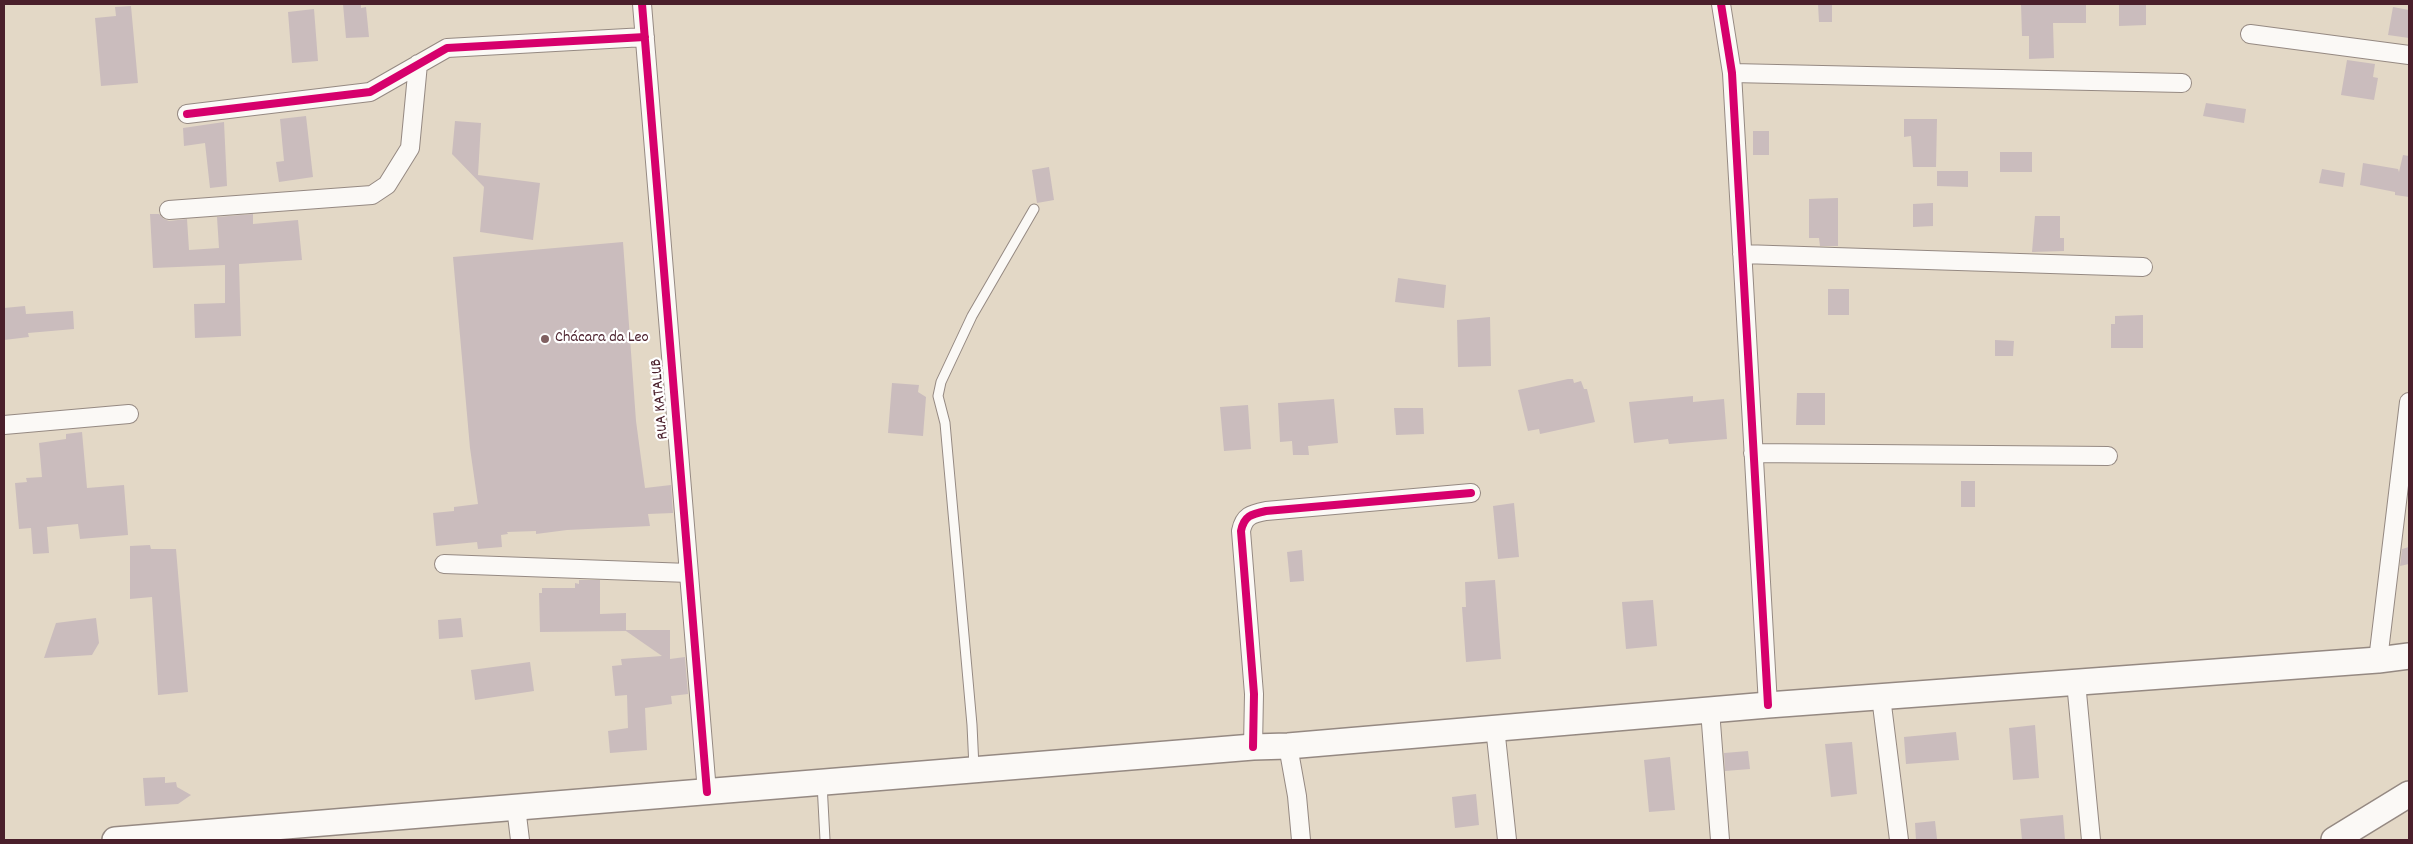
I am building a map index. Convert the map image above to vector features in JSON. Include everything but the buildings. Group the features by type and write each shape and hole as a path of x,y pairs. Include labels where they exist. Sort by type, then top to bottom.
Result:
{"main road":[{"path":"115,840 1253,747 1288,746 1768,705 2378,660 2409,656"},
{"path":"2334,840 2409,794"}],"street":[{"name":"RUA KATALUB","path":"642,4 707,792"},
{"path":"1721,4 1732,73 1768,705"},
{"path":"2250,34 2409,56"},
{"path":"187,114 370,92 447,48 645,37"},
{"path":"169,210 372,195 387,185 410,148 418,64"},
{"path":"1732,73 2182,83"},
{"path":"1742,254 2143,267"},
{"path":"2378,660 2409,402"},
{"path":"4,425 129,414"},
{"path":"1753,453 2108,456"},
{"path":"1253,747 1254,694 1241,531 1243,522 1248,516 1266,512 1471,493"},
{"path":"444,564 689,573"},
{"path":"2076,682 2091,840"},
{"path":"1881,697 1899,840"},
{"path":"1710,710 1720,840"},
{"path":"1495,727 1507,840"},
{"path":"1288,746 1297,796 1301,840"},
{"path":"516,807 520,840"}],"lane":[{"path":"974,771 972,725 945,423 938,396 940,382 972,316 1034,209"},
{"path":"822,782 825,840"}],"cycle path":[{"path":"642,4 707,792"},
{"path":"1721,4 1732,73 1768,705"},
{"path":"187,114 370,92 447,48 645,37"},
{"path":"1253,747 1254,694 1241,531 1246,519 1249,516 1266,511 1471,493"}],"place":[{"name":"Chácara da Leo","path":"545,339"}]}
